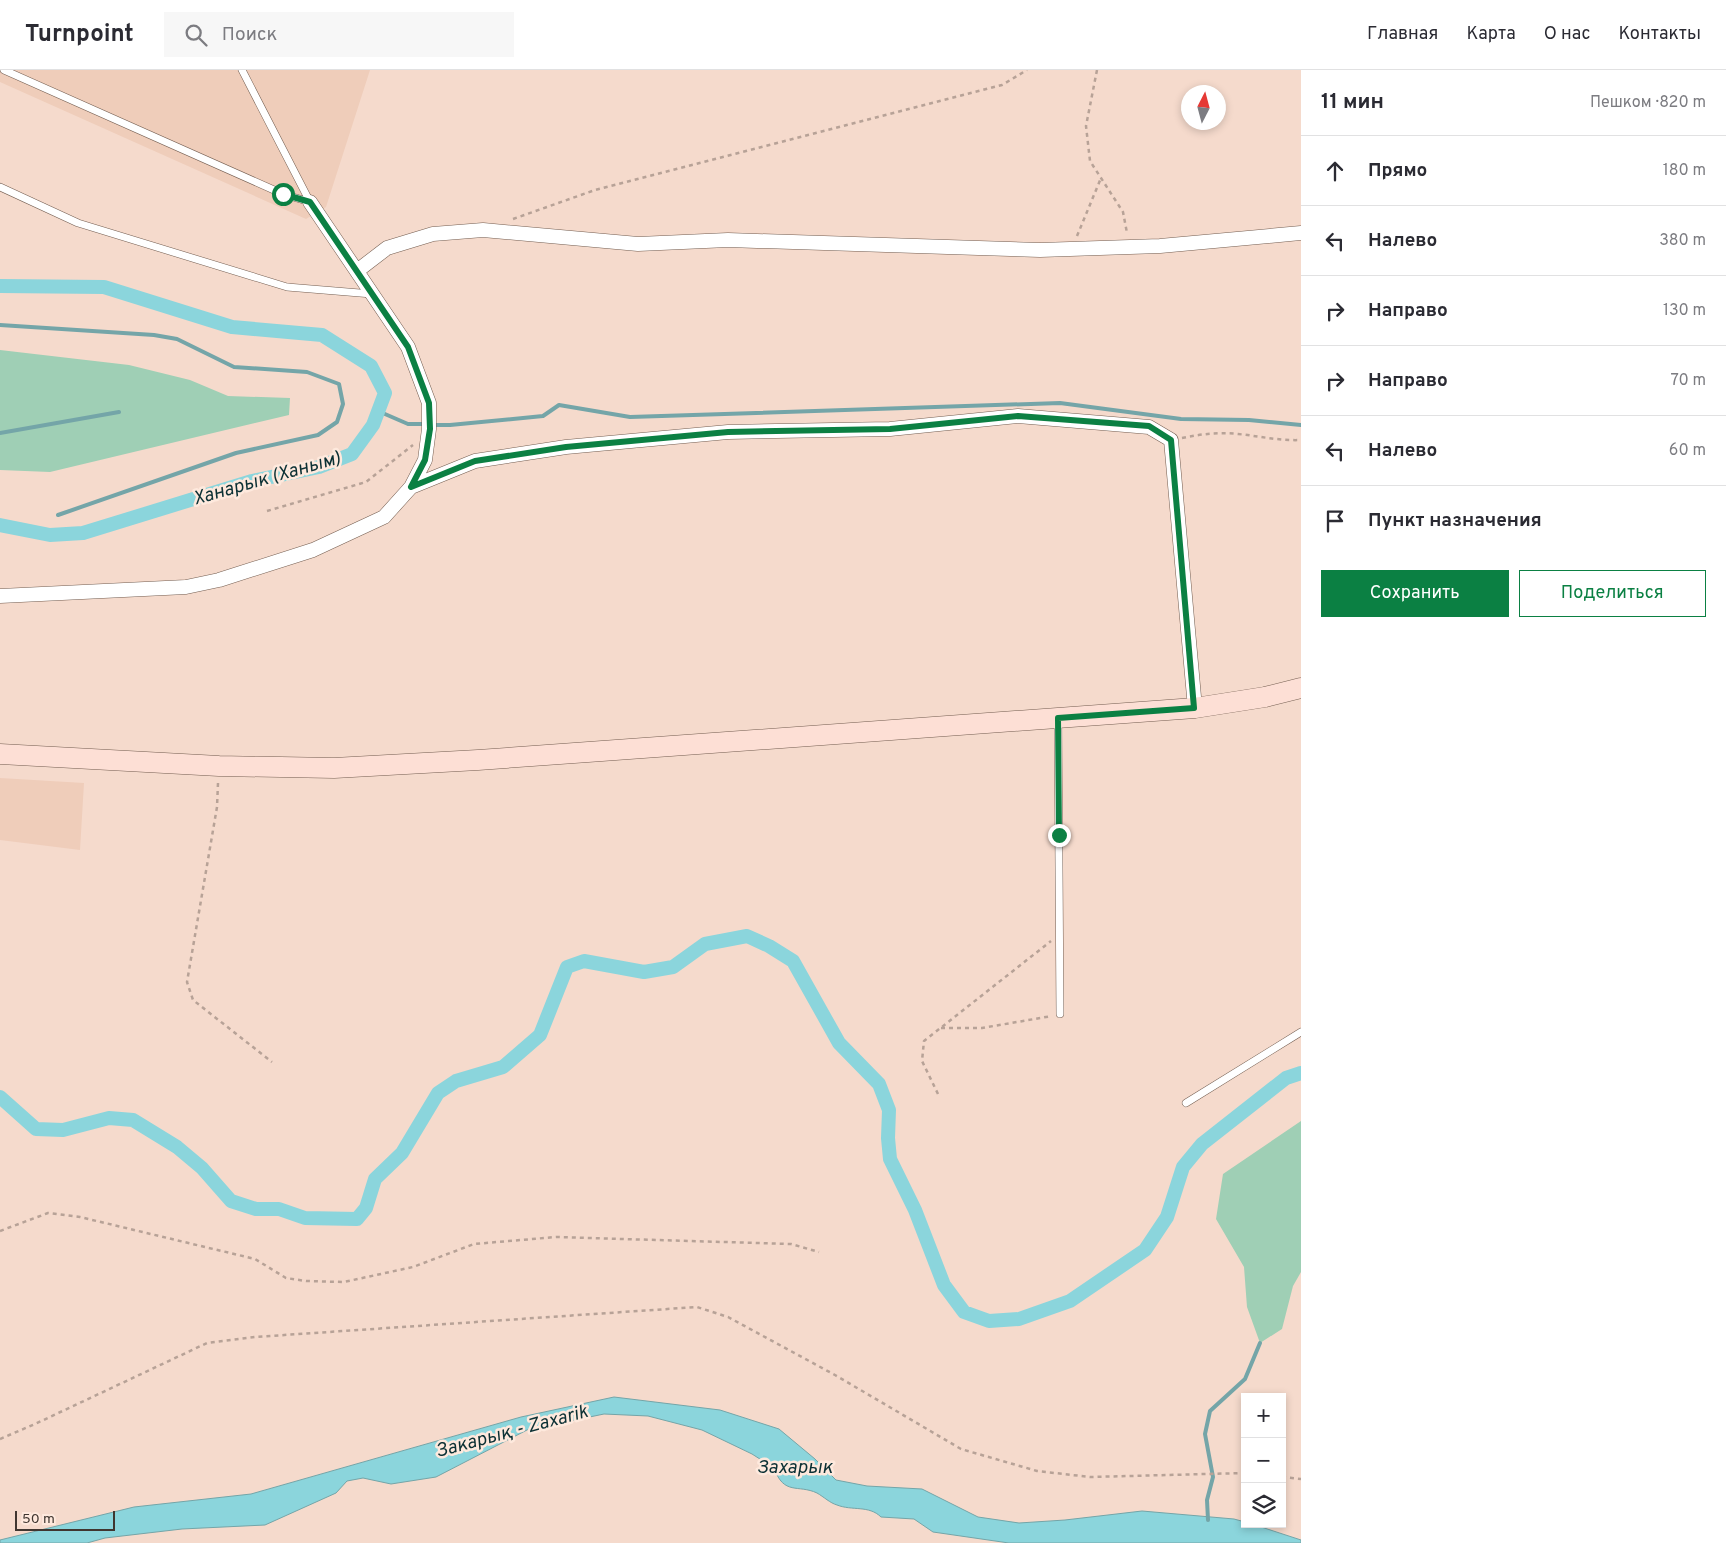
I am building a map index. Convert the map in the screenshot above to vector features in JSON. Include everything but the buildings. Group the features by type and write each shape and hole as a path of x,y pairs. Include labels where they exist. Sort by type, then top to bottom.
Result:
{"main road":[{"path":"0,754 219,766 334,768 458,761 1194,708 1265,697 1301,688"}],"street":[{"path":"0,596 186,587 219,580 313,550 384,517 411,487 425,460 430,429 429,403 408,347 310,202"},
{"path":"357,271 387,248 433,234 484,230 638,244 728,240 1040,250 1160,246 1301,233"},
{"path":"411,487 475,461 566,447 728,432 890,429 1018,416 1149,426 1171,440 1194,708"}],"lane":[{"path":"4,70 283,194 310,202"},
{"path":"242,70 310,202"},
{"path":"0,187 78,223 287,287 372,294"},
{"path":"1058,718 1060,1014"},
{"path":"1186,1103 1301,1032"}],"path":[{"path":"511,220 595,190 1002,85 1027,70"},
{"path":"1097,70 1086,126 1090,161 1123,212 1130,247"},
{"path":"1072,249 1101,178"},
{"path":"267,511 366,482 407,450 430,429"},
{"path":"1171,440 1203,434 1236,434 1286,441 1301,440"},
{"path":"219,766 217,807 187,982 193,1000 272,1062"},
{"path":"938,1094 922,1061 924,1041 1060,934"},
{"path":"939,1028 982,1028 1060,1014"},
{"path":"0,1231 48,1213 80,1217 255,1259 286,1278 316,1282 344,1282 413,1267 474,1244 556,1237 792,1244 819,1252"},
{"path":"0,1439 207,1343 265,1337 697,1307 736,1321 835,1375 961,1449 1037,1471 1090,1477 1241,1473"},
{"path":"1286,1477 1301,1479"}],"shaded area":[{"path":"0,70 370,70 326,207 306,219 0,82"},
{"path":"0,778 84,783 80,850 0,840"}],"green space":[{"path":"0,350 129,365 190,380 228,396 290,398 289,415 50,472 0,470"},
{"path":"1301,1121 1301,1272 1293,1286 1282,1329 1260,1343 1247,1307 1244,1267 1216,1219 1223,1174"}],"water":[{"name":"Захарык","path":"614,1397 720,1410 779,1429 815,1459 836,1480 867,1486 922,1489 978,1517 1019,1523 1142,1511 1234,1519 1241,1521 1241,1528 1264,1528 1301,1540 1301,1543 1009,1543 933,1532 914,1519 881,1517 871,1511 834,1504 810,1490 787,1486 778,1477 774,1468 752,1454 702,1430 648,1416 604,1414 527,1430 436,1477 391,1484 363,1478 347,1481 336,1493 265,1525 182,1529 105,1538 87,1543 0,1543 0,1540 134,1507 251,1494 521,1417"}],"waterway":[{"name":"Ханарык (Ханым)","path":"0,286 104,287 232,327 322,335 371,366 385,393 373,425 352,454 319,467 252,481 83,533 50,535 0,525"},
{"path":"0,325 154,335 177,339 234,367 307,372 339,384 343,404 337,422 318,435 236,453 58,515"},
{"path":"433,425 543,416 559,405 630,417 1060,403 1181,419 1249,420 1301,425"},
{"path":"378,411 408,424 426,424"},
{"path":"0,433 119,412"},
{"name":"Ханарык (Ханым)","path":"0,1097 36,1129 63,1130 109,1118 133,1120 177,1147 202,1168 231,1201 256,1209 279,1209 305,1218 357,1219 366,1208 375,1179 402,1153 438,1093 456,1081 503,1067 540,1035 567,967 584,961 644,972 673,967 705,944 747,936 769,946 793,961 839,1043 879,1084 889,1110 888,1138 890,1159 915,1210 944,1285 964,1312 989,1321 1019,1319 1070,1301 1145,1250 1167,1217 1183,1167 1202,1144 1286,1078 1301,1073"},
{"path":"1208,1520 1207,1500 1213,1477 1205,1434 1210,1411 1245,1379 1260,1343"}],"route":[{"path":"283,194 310,202 408,347 429,403 430,429 425,460 411,487 475,461 566,447 728,432 890,429 1018,416 1149,426 1171,440 1194,708 1058,718 1059,835"}],"water label":[{"name":"Закарық - Zaxarik","path":"512,1432"}]}
